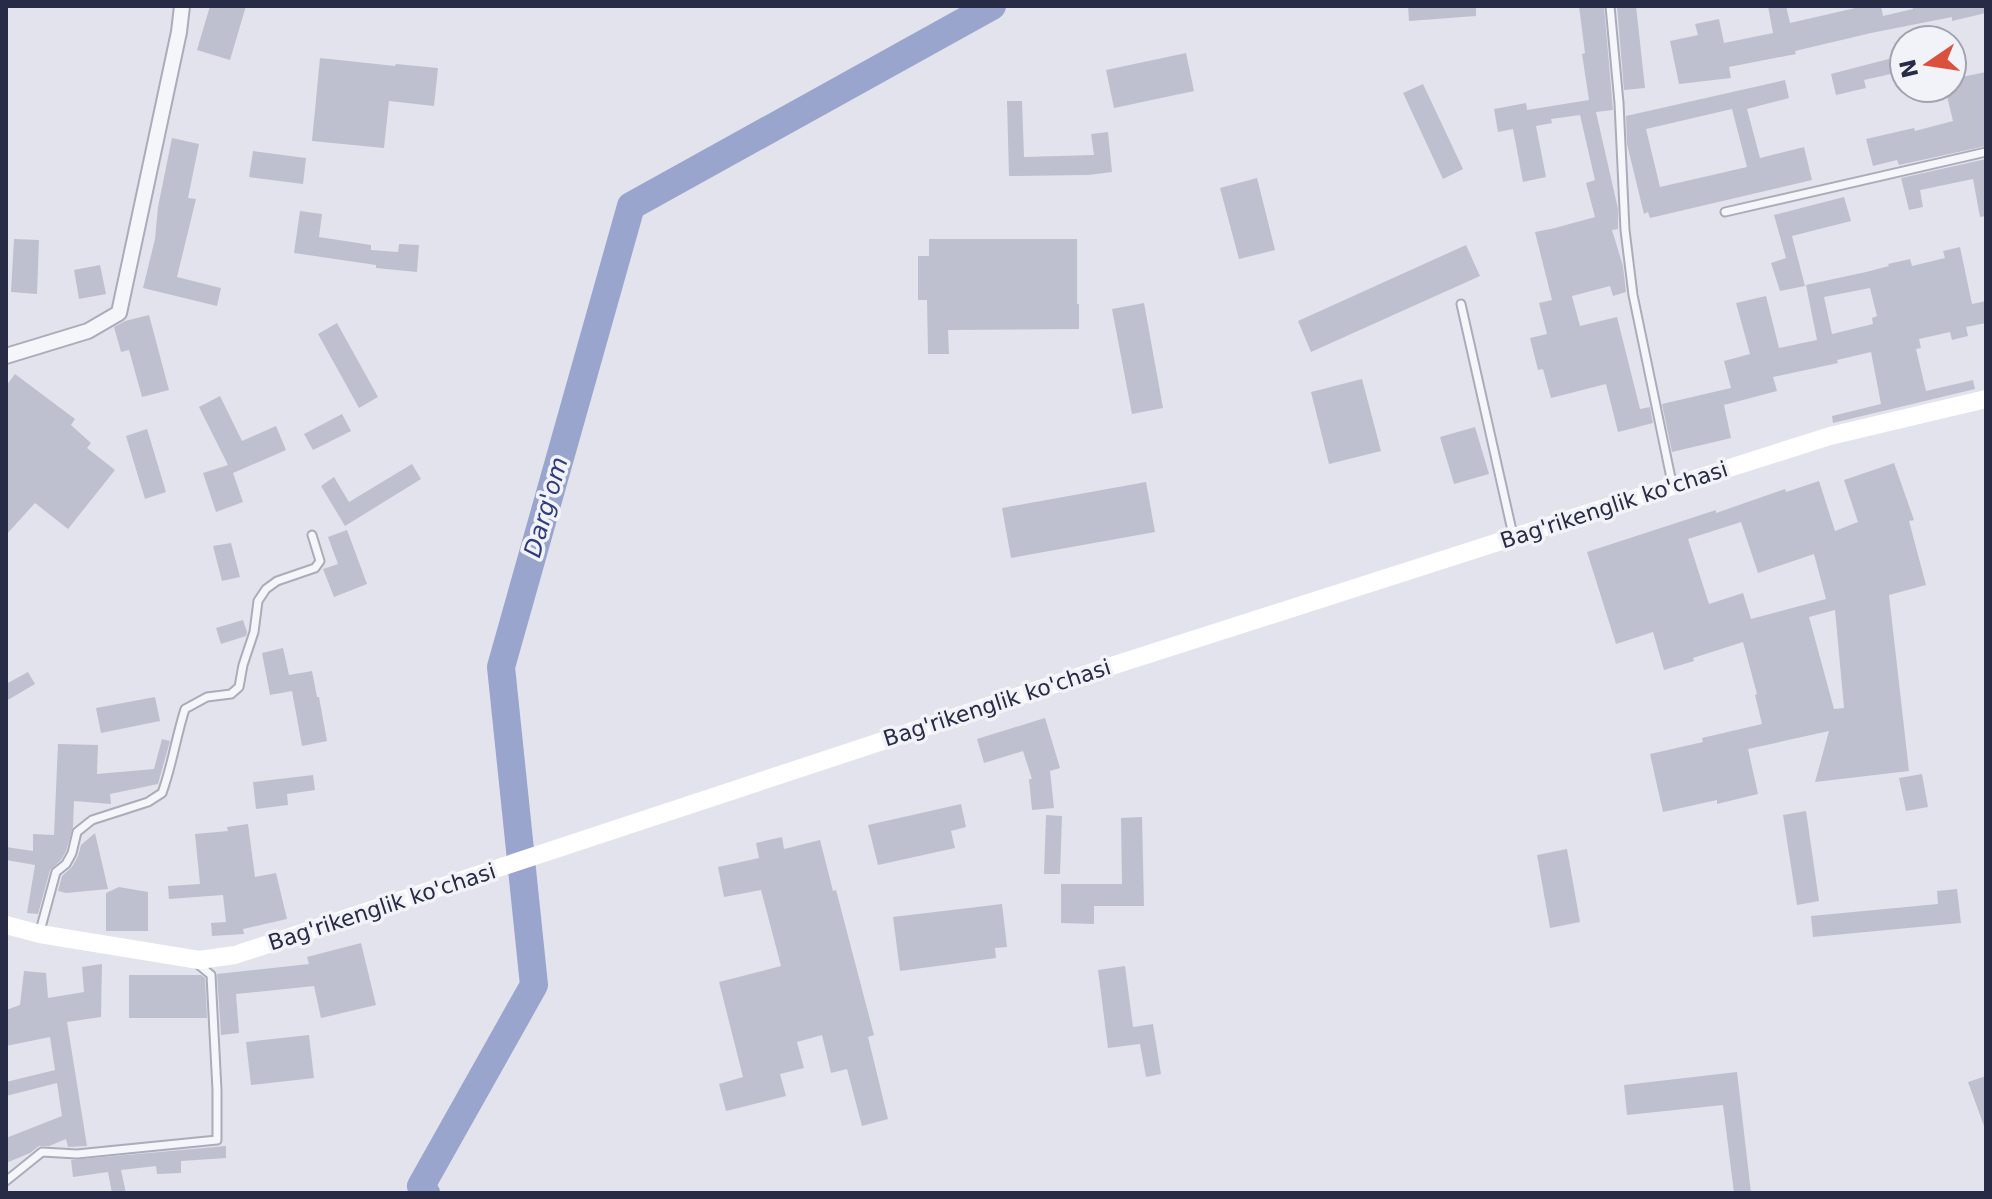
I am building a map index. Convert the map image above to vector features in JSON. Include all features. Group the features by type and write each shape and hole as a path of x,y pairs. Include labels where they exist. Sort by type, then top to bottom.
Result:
{"main road":[{"name":"Bag'rikenglik ko'chasi","path":"6,925 40,934 199,960 235,955 1031,692 1830,436 1986,399"}],"street":[{"path":"6,356 88,331 119,313 182,6"}],"lane":[{"path":"1610,6 1619,103 1625,230 1633,295 1673,486"},
{"path":"1725,212 1986,152"},
{"path":"1461,304 1514,537"},
{"path":"40,934 56,872 66,864 72,853 77,832 92,820 148,802 162,793 185,709 207,697 231,694 239,687 254,632 258,601 266,589 277,581 315,568 320,561 312,535"},
{"path":"6,1181 42,1152 77,1154 217,1140 211,975 199,965 199,960"}],"building":[{"path":"210,6 246,6 230,60 197,50"},
{"path":"1408,6 1476,6 1476,16 1409,21"},
{"path":"1579,6 1604,6 1613,110 1596,112 1618,209 1618,229 1612,230 1623,266 1626,292 1613,296 1610,286 1572,296 1580,326 1617,317 1640,409 1650,407 1653,423 1618,432 1606,384 1551,398 1543,369 1538,370 1530,338 1547,334 1539,303 1552,300 1535,232 1595,217 1586,183 1595,180 1580,115 1551,119 1552,123 1536,126 1546,177 1523,182 1513,129 1498,132 1494,109 1526,103 1527,110 1589,100"},
{"path":"1617,6 1636,6 1645,88 1624,90"},
{"path":"1768,6 1786,6 1790,23 1864,6 1881,6 1883,16 1913,9 1912,6 1986,6 1986,13 1952,21 1952,17 1917,24 1888,24 1888,30 1795,51 1796,54 1729,67 1731,78 1679,84 1670,41 1698,35 1695,24 1719,19 1724,43 1773,33"},
{"path":"1186,53 1194,91 1114,108 1106,70"},
{"path":"320,58 438,68 434,106 389,101 384,148 312,141"},
{"path":"1888,59 1888,75 1864,80 1866,88 1836,95 1831,74"},
{"path":"1986,72 1986,146 1899,165 1897,160 1873,166 1866,139 1953,121 1949,104 1968,104 1968,76"},
{"path":"1785,80 1789,98 1747,109 1760,158 1804,147 1812,180 1650,218 1648,212 1644,214 1627,144 1626,116","holes":["1732,109 1747,167 1660,187 1646,129"]},
{"path":"1423,84 1463,169 1443,179 1403,93"},
{"path":"1007,101 1022,101 1024,157 1094,155 1091,134 1108,132 1112,172 1009,176"},
{"path":"172,138 199,144 188,198 196,199 177,277 221,288 217,306 143,288 155,239"},
{"path":"253,151 306,158 303,184 249,177"},
{"path":"1986,159 1986,216 1980,217 1973,179 1920,190 1923,207 1909,210 1901,178"},
{"path":"1257,178 1275,250 1239,259 1220,188"},
{"path":"1844,197 1851,221 1792,236 1805,286 1780,291 1771,263 1786,258 1774,215"},
{"path":"300,211 322,214 319,237 371,245 371,250 398,252 399,244 419,245 417,272 294,253"},
{"path":"14,239 39,240 37,294 11,292"},
{"path":"929,239 1077,239 1079,329 948,330 949,354 928,354 927,300 918,300 918,256 929,256"},
{"path":"1466,245 1480,276 1311,352 1298,321"},
{"path":"1960,247 1972,304 1986,301 1986,323 1966,327 1968,336 1952,340 1950,332 1919,339 1921,348 1916,349 1926,391 1973,380 1975,389 1833,423 1832,416 1881,404 1871,352 1837,360 1838,363 1773,377 1777,391 1724,405 1731,438 1672,452 1662,404 1731,388 1724,361 1750,354 1736,303 1766,296 1779,348 1817,340 1806,285 1910,259 1912,266 1945,258 1943,251","holes":["1870,288 1877,316 1872,318 1873,324 1832,334 1824,297"]},
{"path":"100,265 106,294 79,299 74,270"},
{"path":"1144,303 1163,408 1132,414 1112,309"},
{"path":"149,315 169,390 142,397 129,350 121,352 114,327"},
{"path":"337,323 378,397 359,408 318,334"},
{"path":"15,374 75,419 71,425 91,443 87,448 115,470 68,529 35,503 6,535 6,386"},
{"path":"1362,379 1381,451 1329,464 1311,392"},
{"path":"220,396 242,441 276,426 286,450 233,473 243,502 216,512 203,473 228,465 199,407"},
{"path":"342,414 351,431 313,450 304,434"},
{"path":"1475,427 1489,474 1454,484 1440,437"},
{"path":"147,429 166,492 145,499 126,436"},
{"path":"1894,463 1914,520 1909,521 1926,585 1889,595 1909,771 1815,782 1829,731 1748,749 1758,794 1663,812 1650,754 1762,724 1743,642 1664,670 1653,632 1616,644 1587,552 1716,510 1716,513 1785,489 1786,492 1819,481 1835,531 1858,522 1844,480","holes":["1741,522 1758,573 1814,554 1826,599 1751,619 1743,593 1709,604 1688,539","1835,610 1844,708 1834,709 1809,617"]},
{"path":"412,464 421,479 345,526 321,486 334,477 349,502"},
{"path":"1146,482 1155,532 1011,558 1002,508"},
{"path":"347,530 367,584 334,597 323,569 338,564 328,537"},
{"path":"231,543 240,577 222,581 213,546"},
{"path":"243,620 246,636 221,644 216,628"},
{"path":"283,648 289,675 312,671 327,741 302,746 292,691 270,695 262,653"},
{"path":"28,672 35,684 6,701 6,684"},
{"path":"155,697 160,721 101,733 96,708"},
{"path":"1045,718 1060,768 1050,771 1054,808 1032,810 1029,779 1032,779 1023,751 984,763 977,739"},
{"path":"162,739 170,741 158,784 110,794 111,804 74,801 73,827 66,851 50,870 38,914 27,913 35,865 6,860 6,847 33,851 33,834 54,835 58,744 98,745 97,774 154,769"},
{"path":"1922,774 1928,807 1906,811 1899,778"},
{"path":"313,775 315,790 287,794 288,805 256,809 253,782"},
{"path":"961,804 966,827 951,831 955,848 878,865 868,825"},
{"path":"1806,811 1819,901 1797,905 1783,815"},
{"path":"1046,815 1062,816 1060,874 1044,874"},
{"path":"1142,817 1144,906 1094,906 1094,924 1061,923 1061,884 1122,884 1121,818"},
{"path":"248,824 255,877 276,873 287,919 243,929 244,934 212,936 211,923 226,922 223,895 169,899 168,886 200,884 195,834 228,831 227,827"},
{"path":"95,833 108,889 58,891 62,876 72,867 81,845"},
{"path":"782,837 784,849 820,840 874,1035 868,1037 888,1119 862,1126 847,1069 831,1073 822,1035 797,1042 804,1068 780,1074 786,1096 726,1111 719,1084 743,1077 719,982 781,966 761,890 724,897 718,867 759,858 756,843"},
{"path":"1567,849 1580,922 1550,928 1537,855"},
{"path":"119,887 148,892 148,931 106,931 106,893"},
{"path":"1957,889 1961,923 1813,937 1811,916 1938,904 1937,891"},
{"path":"1002,904 1007,947 995,948 996,958 900,971 893,917"},
{"path":"361,943 376,1005 321,1018 314,986 236,994 239,1033 221,1035 217,974 309,964 307,957"},
{"path":"102,964 101,1017 67,1022 87,1146 68,1147 66,1139 49,1146 39,1146 6,1163 6,1138 62,1116 57,1083 6,1096 6,1082 55,1070 50,1037 6,1046 6,1010 20,1005 24,971 46,973 48,998 84,992 82,967"},
{"path":"1125,966 1133,1027 1153,1024 1161,1074 1146,1077 1140,1044 1108,1048 1098,970"},
{"path":"129,975 201,975 205,978 207,1018 129,1018"},
{"path":"309,1035 314,1078 251,1085 246,1042"},
{"path":"1737,1072 1751,1193 1734,1193 1723,1105 1627,1115 1624,1085"},
{"path":"1986,1076 1986,1126 1984,1126 1968,1082"},
{"path":"226,1146 226,1158 181,1161 181,1173 157,1174 156,1166 121,1170 126,1193 112,1193 108,1172 73,1177 71,1160"}],"waterway":[{"name":"Darg'om","path":"426,1193 421,1186 534,985 501,667 631,206 992,6"}]}
